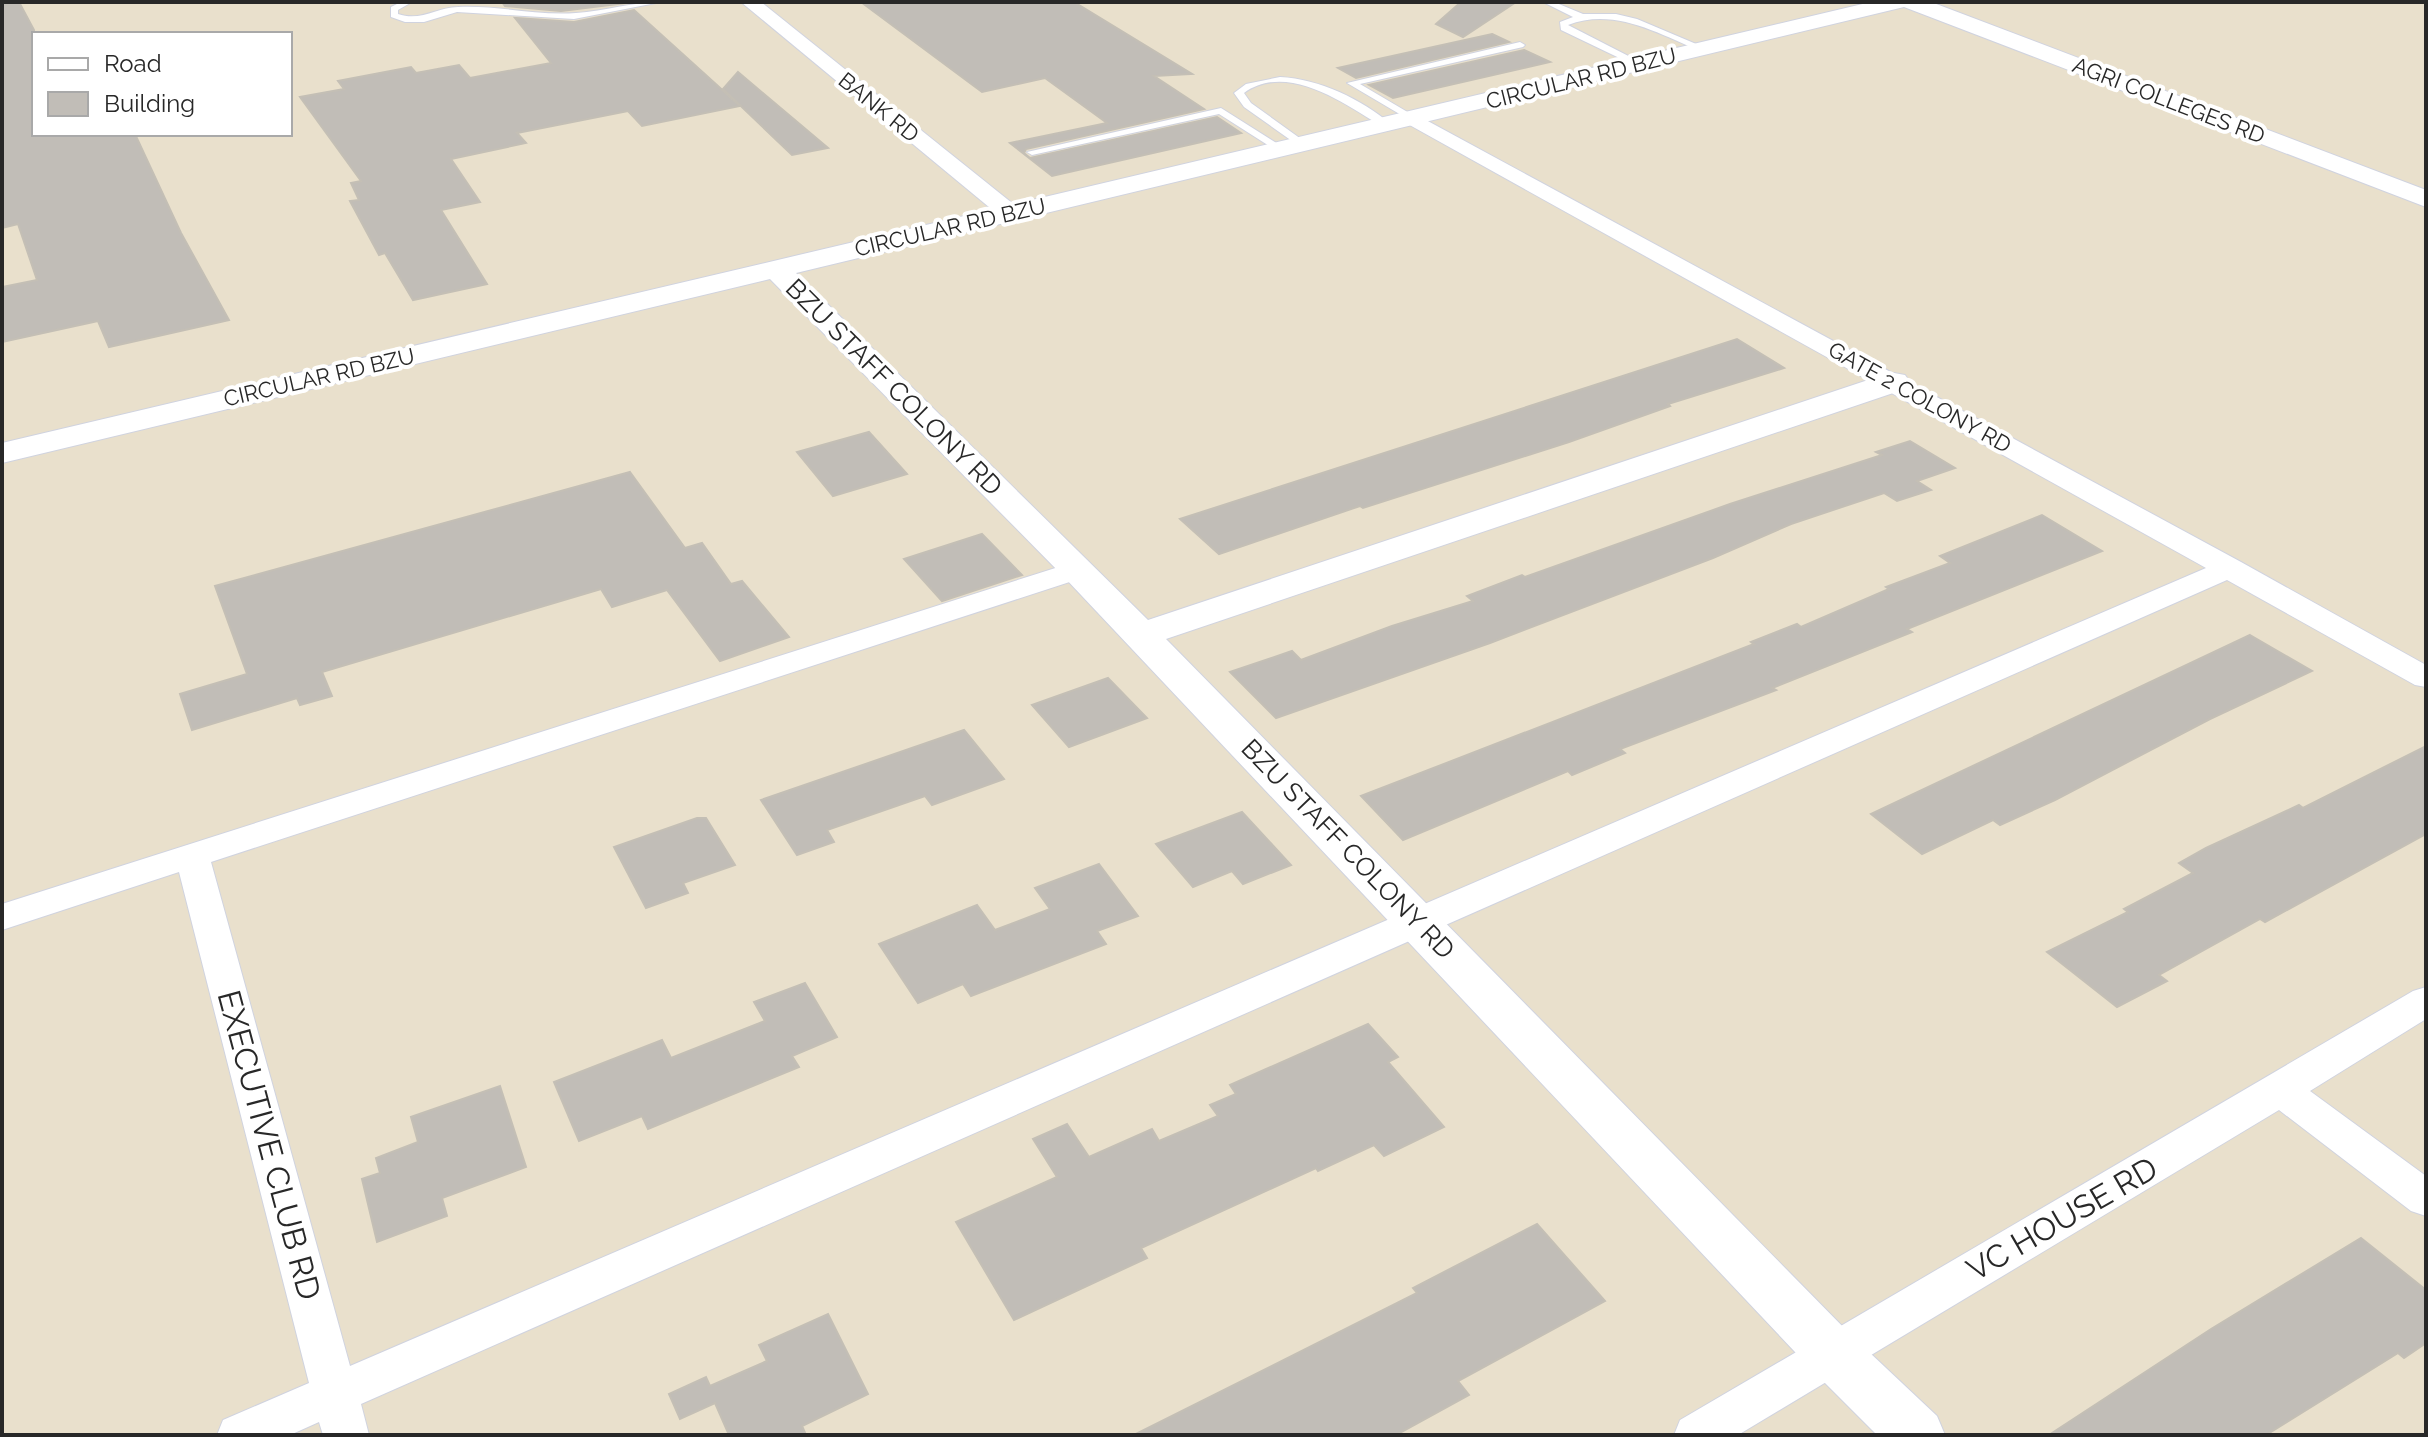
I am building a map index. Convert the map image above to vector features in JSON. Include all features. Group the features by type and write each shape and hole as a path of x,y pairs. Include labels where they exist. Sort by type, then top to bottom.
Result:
{"street":[{"name":"BANK RD","path":"750,2 1009,212"},
{"name":"CIRCULAR RD BZU","path":"2,453 1898,2"},
{"name":"AGRI COLLEGES RD","path":"1911,2 2426,199"},
{"name":"GATE 2 COLONY RD","path":"1400,122 1894,382 2426,678"},
{"name":"BZU STAFF COLONY RD","path":"775,268 1078,570 1832,1353 1916,1435"},
{"path":"1141,635 1894,382"},
{"path":"240,1435 2231,568"},
{"path":"2,917 1078,570"},
{"name":"EXECUTIVE CLUB RD","path":"192,856 346,1435"},
{"name":"VC HOUSE RD","path":"1697,1435 2282,1091 2426,1001"},
{"path":"2282,1091 2426,1199"}],"lane":[{"path":"408,2 394,9 394,15 405,19 424,19 455,6 574,16 657,2"},
{"path":"1547,2 1581,17"},
{"path":"1639,64 1564,28 1567,21 1616,14 1627,16 1703,49"},
{"path":"1400,122 1352,83 1520,45"},
{"path":"1292,147 1247,105 1239,93 1243,88 1278,79 1310,81 1400,122"},
{"path":"1032,152 1221,111 1292,147"}],"shaded area":[{"path":"2,2 2426,2 2426,1435 2,1435"}],"building":[{"path":"2,2 19,2 34,30 32,136 136,136 181,233 229,320 109,347 98,321 2,342 2,287 37,280 18,224 2,228"},
{"path":"502,2 625,3 561,11 505,6"},
{"path":"861,2 1074,2 1192,74 1154,76 1204,109 1026,149 1024,153 1030,158 1217,117 1241,133 1052,176 1010,143 1107,123 1045,78 982,92"},
{"path":"1461,2 1516,2 1463,37 1436,24"},
{"path":"634,10 740,106 642,126 628,111 517,133 526,143 451,159 480,202 441,210 487,284 413,300 385,253 379,255 350,201 359,200 351,183 361,181 300,97 344,89 338,81 411,67 416,73 459,65 470,78 551,63 515,18 574,22"},
{"path":"1492,34 1509,42 1356,78 1338,68"},
{"path":"1524,50 1550,62 1393,98 1369,85"},
{"path":"738,72 828,148 792,155 723,89"},
{"path":"1737,339 1784,368 1668,404 1670,406 1569,442 1363,508 1360,506 1219,554 1180,519"},
{"path":"869,432 907,474 833,496 797,452"},
{"path":"1910,441 1955,468 1917,481 1931,490 1897,501 1884,493 1791,524 1713,558 1490,643 1276,718 1230,672 1292,651 1301,660 1392,626 1473,601 1467,596 1522,575 1525,577 1730,504 1882,455 1876,452"},
{"path":"630,472 685,548 702,543 731,584 742,581 789,637 720,661 667,590 612,607 601,589 322,672 332,696 300,705 297,698 192,730 180,694 247,674 215,586"},
{"path":"2042,515 2102,551 1907,629 1912,632 1772,688 1776,690 1620,749 1625,753 1572,775 1568,771 1403,840 1361,796 1754,644 1751,642 1797,624 1801,627 1889,589 1886,587 1950,563 1940,556"},
{"path":"982,534 1022,575 942,601 904,559"},
{"path":"2250,635 2312,671 2210,719 2055,800 2000,825 1993,820 1922,854 1871,814"},
{"path":"1108,678 1147,718 1069,747 1032,705"},
{"path":"964,730 1004,779 932,805 925,796 827,830 834,842 797,855 761,800"},
{"path":"2426,746 2426,834 2265,922 2260,919 2159,975 2167,981 2117,1007 2047,952 2128,912 2124,909 2193,873 2179,863 2206,848 2299,805 2303,808"},
{"path":"1242,812 1291,865 1243,884 1232,871 1193,887 1156,844"},
{"path":"697,818 706,818 735,865 683,883 688,893 646,908 614,847"},
{"path":"1099,864 1138,916 1097,931 1106,944 971,996 963,984 918,1003 879,944 977,905 995,930 1050,909 1035,888"},
{"path":"805,983 837,1037 792,1056 799,1067 648,1129 642,1116 579,1141 554,1082 662,1040 671,1058 765,1021 754,1002"},
{"path":"1368,1024 1398,1057 1388,1062 1444,1127 1384,1156 1374,1145 1318,1171 1316,1168 1141,1248 1147,1258 1014,1320 956,1222 1057,1177 1033,1139 1067,1124 1089,1157 1152,1129 1159,1141 1218,1116 1210,1105 1236,1094 1230,1085"},
{"path":"500,1086 526,1167 442,1198 447,1216 377,1242 362,1179 380,1173 376,1158 418,1142 411,1117"},
{"path":"1537,1224 1605,1301 1458,1381 1469,1395 1396,1435 1134,1435 1417,1293 1413,1288"},
{"path":"2361,1238 2426,1290 2426,1343 2404,1358 2398,1353 2266,1435 2049,1435 2211,1329"},
{"path":"828,1314 868,1394 802,1426 806,1435 729,1435 715,1403 680,1419 669,1394 706,1377 710,1386 767,1361 759,1345"}]}
